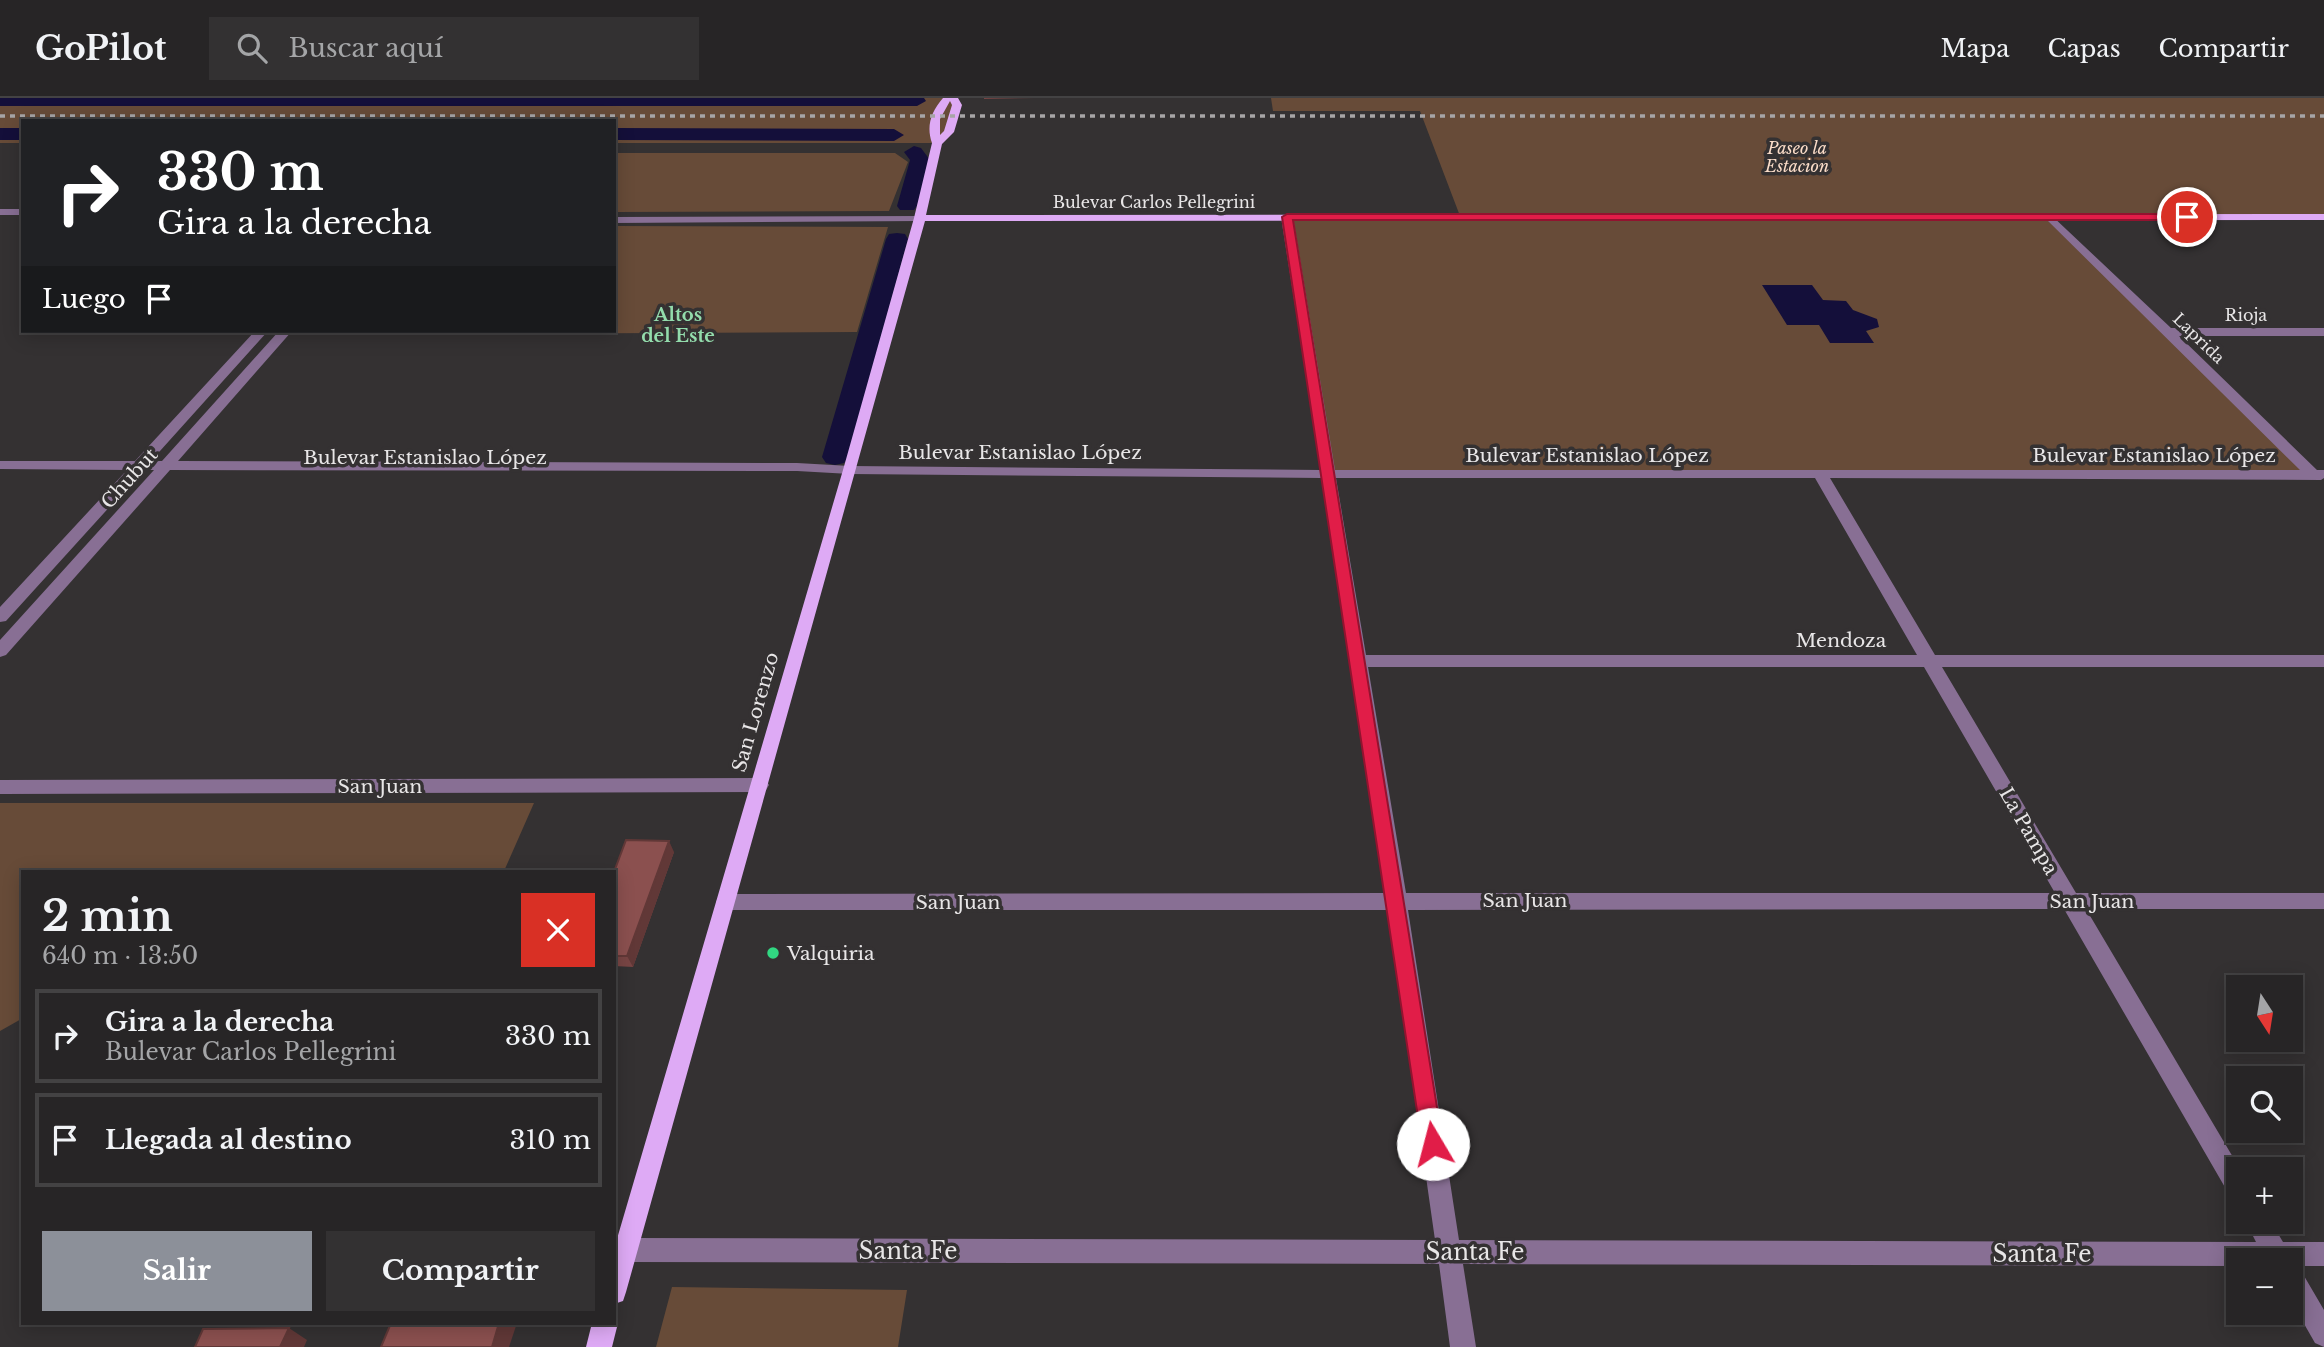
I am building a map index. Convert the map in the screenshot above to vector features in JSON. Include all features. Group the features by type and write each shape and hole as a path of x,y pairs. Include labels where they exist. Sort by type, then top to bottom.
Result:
{"main road":[{"name":"San Lorenzo","path":"616,1285 850,470 920,218 937,142 949,132 957,105 951,98 940,106 932,133 937,142"},
{"name":"Bulevar Carlos Pellegrini","path":"920,218 2324,217"},
{"path":"598,1347 604,1325"}],"street":[{"path":"0,212 21,212"},
{"path":"1287,217 1396,901 1463,1347"},
{"name":"Laprida","path":"2050,217 2320,478"},
{"name":"Bulevar Carlos Pellegrini","path":"616,220 920,218"},
{"path":"0,223 21,223"},
{"name":"Rioja","path":"2168,332 2324,332"},
{"name":"Chubut","path":"0,617 260,333"},
{"name":"Chubut","path":"0,651 284,333"},
{"name":"Bulevar Estanislao López","path":"0,465 134,471"},
{"name":"Bulevar Estanislao López","path":"0,476 134,471 793,476 850,470 2320,478"},
{"name":"La Pampa","path":"1820,474 2226,1168"},
{"name":"Mendoza","path":"1358,661 2324,661"},
{"name":"San Juan","path":"0,787 760,785"},
{"name":"San Juan","path":"726,902 2324,901"},
{"name":"Santa Fe","path":"626,1250 2226,1257"},
{"name":"Santa Fe","path":"2303,1255 2324,1254"},
{"path":"2303,1298 2324,1334"}],"green space":[{"path":"0,98 953,98 949,132 937,143 616,143 616,119 21,119 21,143 0,143"},
{"name":"Paseo la Estacion","path":"1271,98 2324,98 2324,217 2051,217 2313,474 1328,474 1287,217 1460,216 1420,111 1273,111"},
{"path":"616,153 895,153 908,162 889,211 616,212"},
{"path":"616,226 888,227 857,332 460,334 616,333"},
{"path":"0,803 534,803 504,870 21,870 21,1019 0,1031"},
{"path":"672,1287 907,1290 898,1347 656,1347"}],"shaded area":[{"path":"1762,285 1812,285 1823,300 1846,301 1853,310 1877,319 1879,327 1866,331 1874,343 1830,343 1819,325 1787,325"}],"building":[{"path":"626,840 669,841 627,956 616,956 615,870"},
{"path":"390,1325 498,1325 492,1347 381,1347"},
{"path":"289,1328 280,1347 195,1347 203,1329"}],"waterway":[{"path":"0,101 917,101"},
{"path":"0,134 21,134"},
{"path":"616,134 894,135"},
{"path":"907,206 920,160 914,152"},
{"path":"835,457 897,239"}],"railway":[{"path":"0,116 2324,116"}],"place":[{"name":"Valquiria","path":"773,953"}],"district":[{"name":"Altos del Este","path":"678,325"}],"route":[{"path":"1433,1144 1287,217 2187,217"}]}
